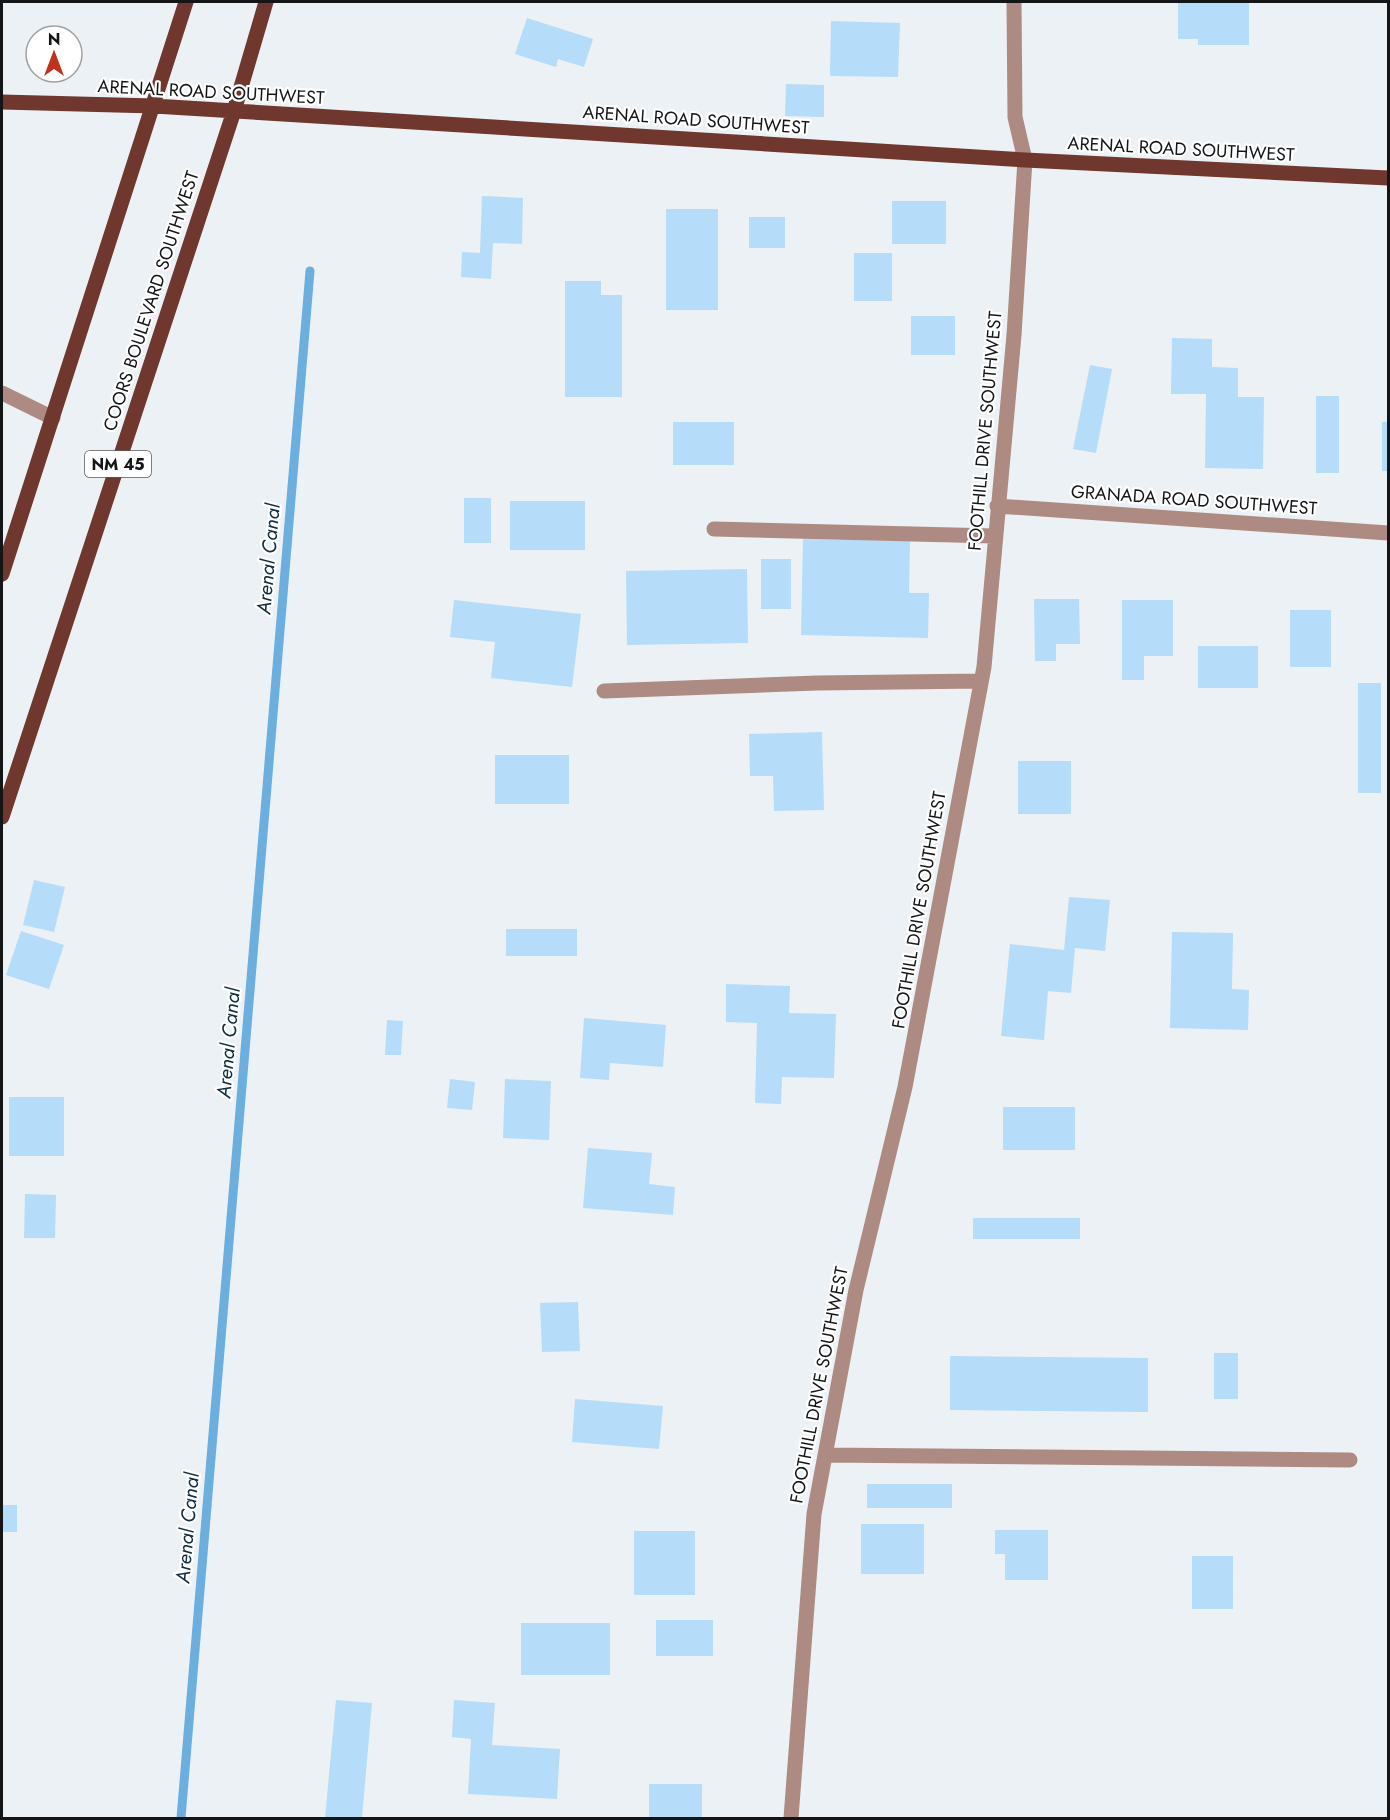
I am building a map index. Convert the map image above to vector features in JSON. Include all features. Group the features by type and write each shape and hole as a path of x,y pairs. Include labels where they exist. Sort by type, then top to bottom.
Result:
{"main road":[{"path":"2,574 186,2"},
{"name":"COORS BOULEVARD SOUTHWEST","path":"2,818 234,111 266,2"},
{"name":"ARENAL ROAD SOUTHWEST","path":"2,102 154,106 1025,160 1389,178"}],"street":[{"name":"FOOTHILL DRIVE SOUTHWEST","path":"791,1818 814,1514 856,1290 908,1074 981,681 1014,335 1025,160 1015,117 1014,2"},
{"path":"2,393 53,418"},
{"name":"GRANADA ROAD SOUTHWEST","path":"997,506 1389,533"},
{"path":"714,528 994,536"},
{"path":"604,691 817,682 981,681"},
{"path":"825,1455 1350,1460"}],"building":[{"path":"1178,2 1249,2 1249,45 1198,45 1198,39 1178,39"},
{"path":"527,18 593,39 584,67 558,59 556,67 515,54"},
{"path":"831,21 900,23 898,77 830,76"},
{"path":"786,84 824,85 824,117 785,116"},
{"path":"482,196 523,198 522,244 493,243 491,279 461,277 462,252 480,253"},
{"path":"892,201 946,201 946,244 892,244"},
{"path":"666,209 718,209 718,310 666,310"},
{"path":"749,217 785,217 785,248 749,248"},
{"path":"854,253 892,253 892,301 854,301"},
{"path":"565,281 601,281 601,295 622,295 622,397 565,397"},
{"path":"911,316 955,316 955,355 911,355"},
{"path":"1172,338 1212,339 1212,367 1238,368 1238,397 1264,397 1263,469 1205,468 1206,394 1171,394"},
{"path":"1090,365 1112,369 1096,453 1073,449"},
{"path":"1316,396 1339,396 1339,473 1316,473"},
{"path":"673,422 734,422 734,465 673,465"},
{"path":"1382,422 1388,422 1388,471 1382,471"},
{"path":"464,498 491,498 491,543 464,543"},
{"path":"510,501 585,501 585,550 510,550"},
{"path":"803,539 910,541 909,593 929,593 928,638 801,635"},
{"path":"761,559 791,559 791,609 761,609"},
{"path":"747,569 748,643 627,645 626,571"},
{"path":"1034,599 1079,599 1080,644 1056,644 1056,661 1035,661"},
{"path":"454,600 581,614 572,687 491,678 495,642 450,637"},
{"path":"1122,600 1173,600 1173,656 1144,656 1144,680 1122,680"},
{"path":"1290,610 1331,610 1331,667 1290,667"},
{"path":"1198,646 1258,646 1258,688 1198,688"},
{"path":"1358,683 1381,683 1381,793 1358,793"},
{"path":"822,732 824,810 774,811 773,776 750,776 749,734"},
{"path":"495,755 569,755 569,804 495,804"},
{"path":"1018,761 1071,761 1071,814 1018,814"},
{"path":"34,880 65,887 54,932 23,925"},
{"path":"1069,897 1110,900 1105,951 1075,948 1071,993 1048,991 1044,1040 1001,1036 1010,944 1064,950"},
{"path":"506,929 577,929 577,956 506,956"},
{"path":"21,931 64,945 49,989 6,975"},
{"path":"1172,932 1233,933 1232,989 1249,990 1248,1030 1170,1028"},
{"path":"726,984 790,986 789,1013 836,1014 834,1078 782,1077 781,1104 755,1103 757,1023 726,1022"},
{"path":"584,1018 666,1025 663,1067 610,1063 609,1080 580,1078"},
{"path":"387,1020 403,1021 401,1055 385,1055"},
{"path":"450,1079 475,1082 472,1110 447,1108"},
{"path":"505,1079 551,1081 549,1140 503,1138"},
{"path":"9,1097 64,1097 64,1156 9,1156"},
{"path":"1003,1107 1075,1107 1075,1150 1003,1150"},
{"path":"588,1148 652,1153 649,1184 675,1187 673,1215 583,1208"},
{"path":"25,1194 56,1195 55,1238 24,1238"},
{"path":"973,1218 1080,1218 1080,1239 973,1239"},
{"path":"578,1302 580,1351 542,1352 540,1303"},
{"path":"1214,1353 1238,1353 1238,1399 1214,1399"},
{"path":"950,1356 1148,1358 1148,1412 950,1410"},
{"path":"575,1399 663,1406 659,1449 572,1442"},
{"path":"867,1484 952,1484 952,1508 867,1508"},
{"path":"2,1505 17,1505 17,1532 2,1532"},
{"path":"861,1524 924,1524 924,1574 861,1574"},
{"path":"995,1530 1048,1530 1048,1580 1005,1580 1005,1554 995,1554"},
{"path":"634,1531 695,1531 695,1595 634,1595"},
{"path":"1192,1556 1233,1556 1233,1609 1192,1609"},
{"path":"656,1620 713,1620 713,1656 656,1656"},
{"path":"521,1623 610,1623 610,1675 521,1675"},
{"path":"336,1700 372,1703 362,1818 325,1818"},
{"path":"454,1700 495,1703 492,1745 560,1749 557,1799 468,1794 471,1739 452,1737"},
{"path":"649,1784 702,1784 702,1818 649,1818"}],"waterway":[{"name":"Arenal Canal","path":"181,1818 310,271"}]}
